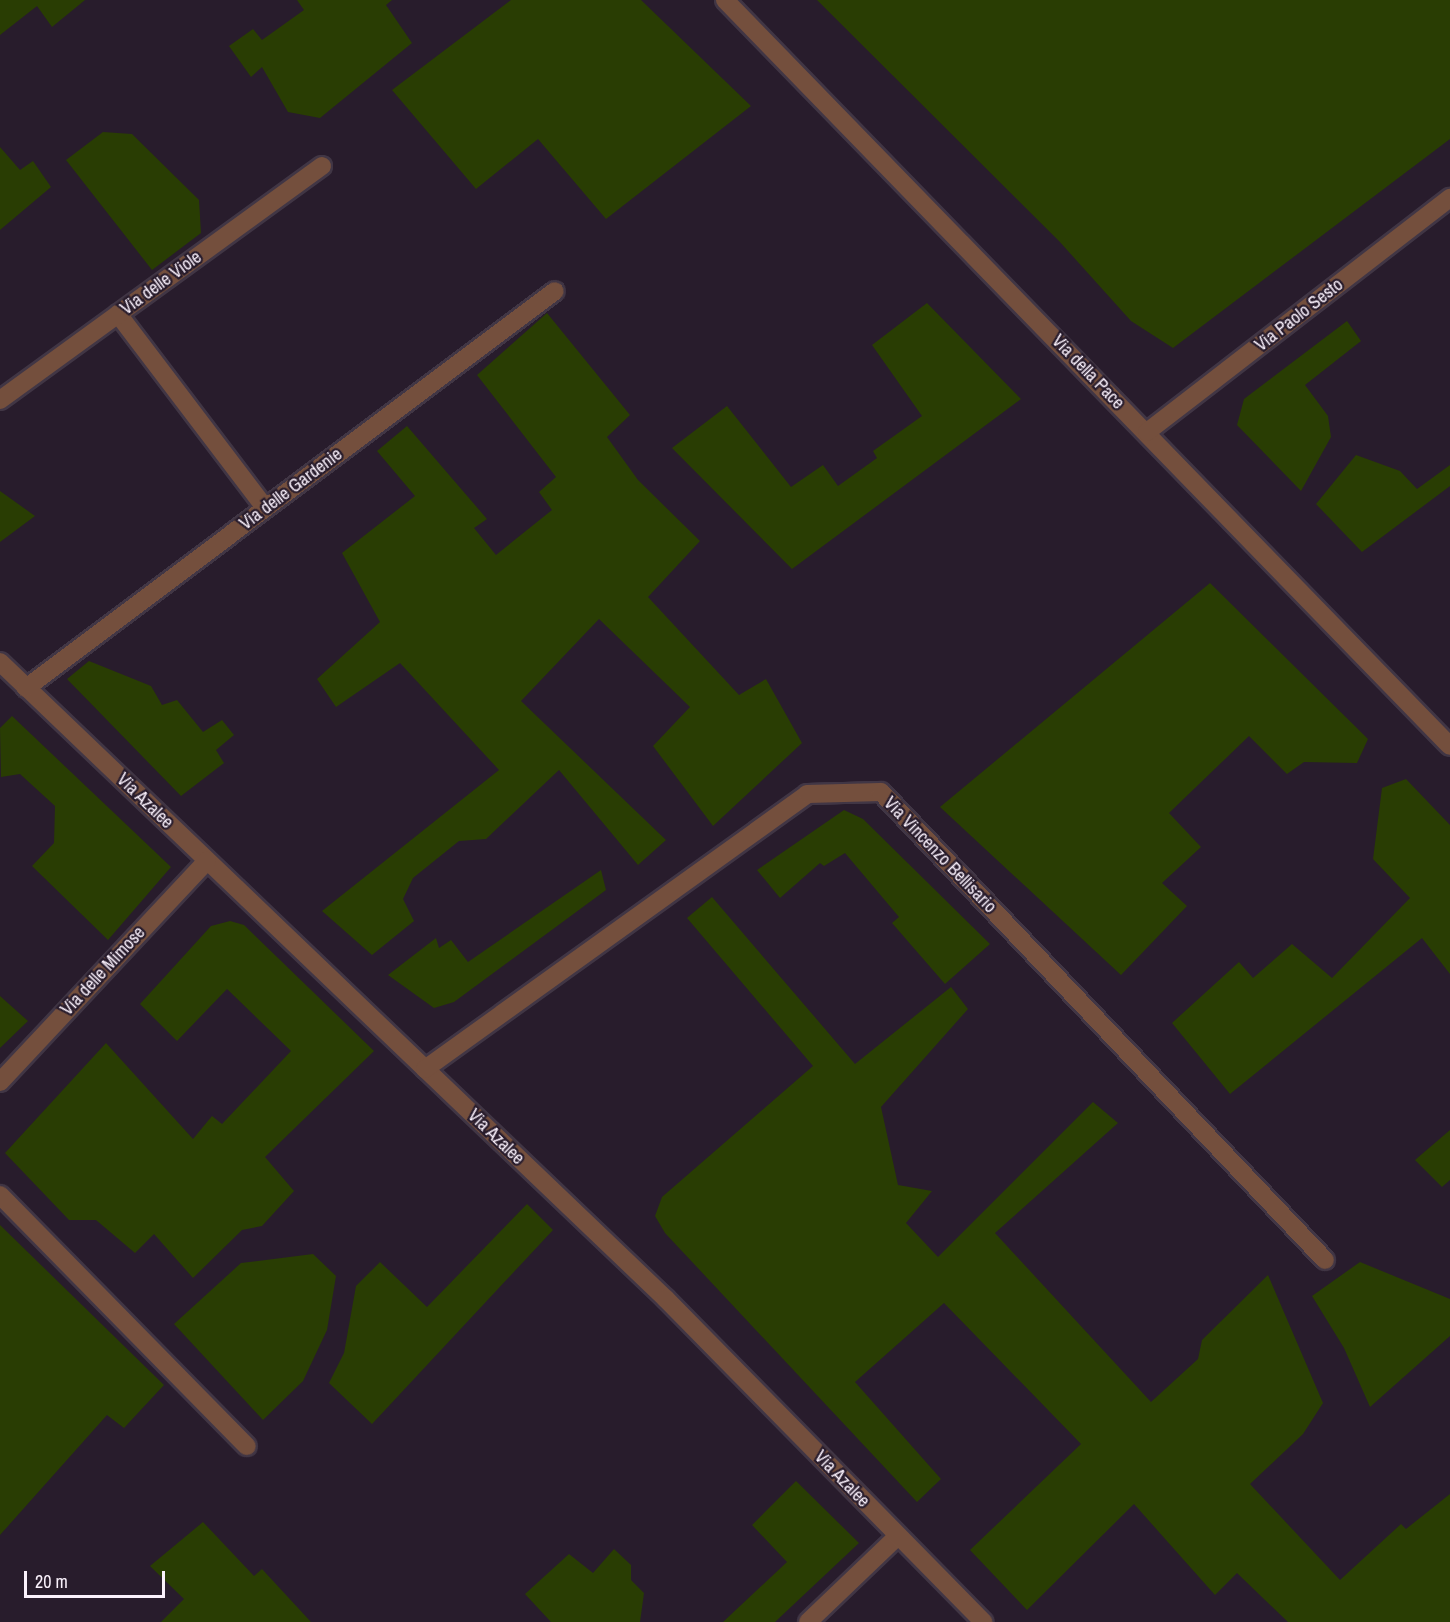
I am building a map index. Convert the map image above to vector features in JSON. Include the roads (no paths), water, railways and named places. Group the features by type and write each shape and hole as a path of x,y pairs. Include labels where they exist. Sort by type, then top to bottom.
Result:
{"street":[{"name":"Via della Pace","path":"725,0 1450,746"},
{"name":"Via delle Viole","path":"0,400 322,166"},
{"name":"Via Paolo Sesto","path":"1147,432 1450,198"},
{"name":"Via delle Gardenie","path":"26,688 555,291"},
{"path":"118,314 265,508"},
{"name":"Via Azalee","path":"0,662 666,1299 982,1622"},
{"name":"Via Vincenzo Bellisario","path":"425,1069 807,794 881,792 1325,1260"},
{"name":"Via delle Mimose","path":"0,1082 207,861"},
{"path":"0,1195 247,1446"},
{"path":"808,1622 898,1536"}]}
